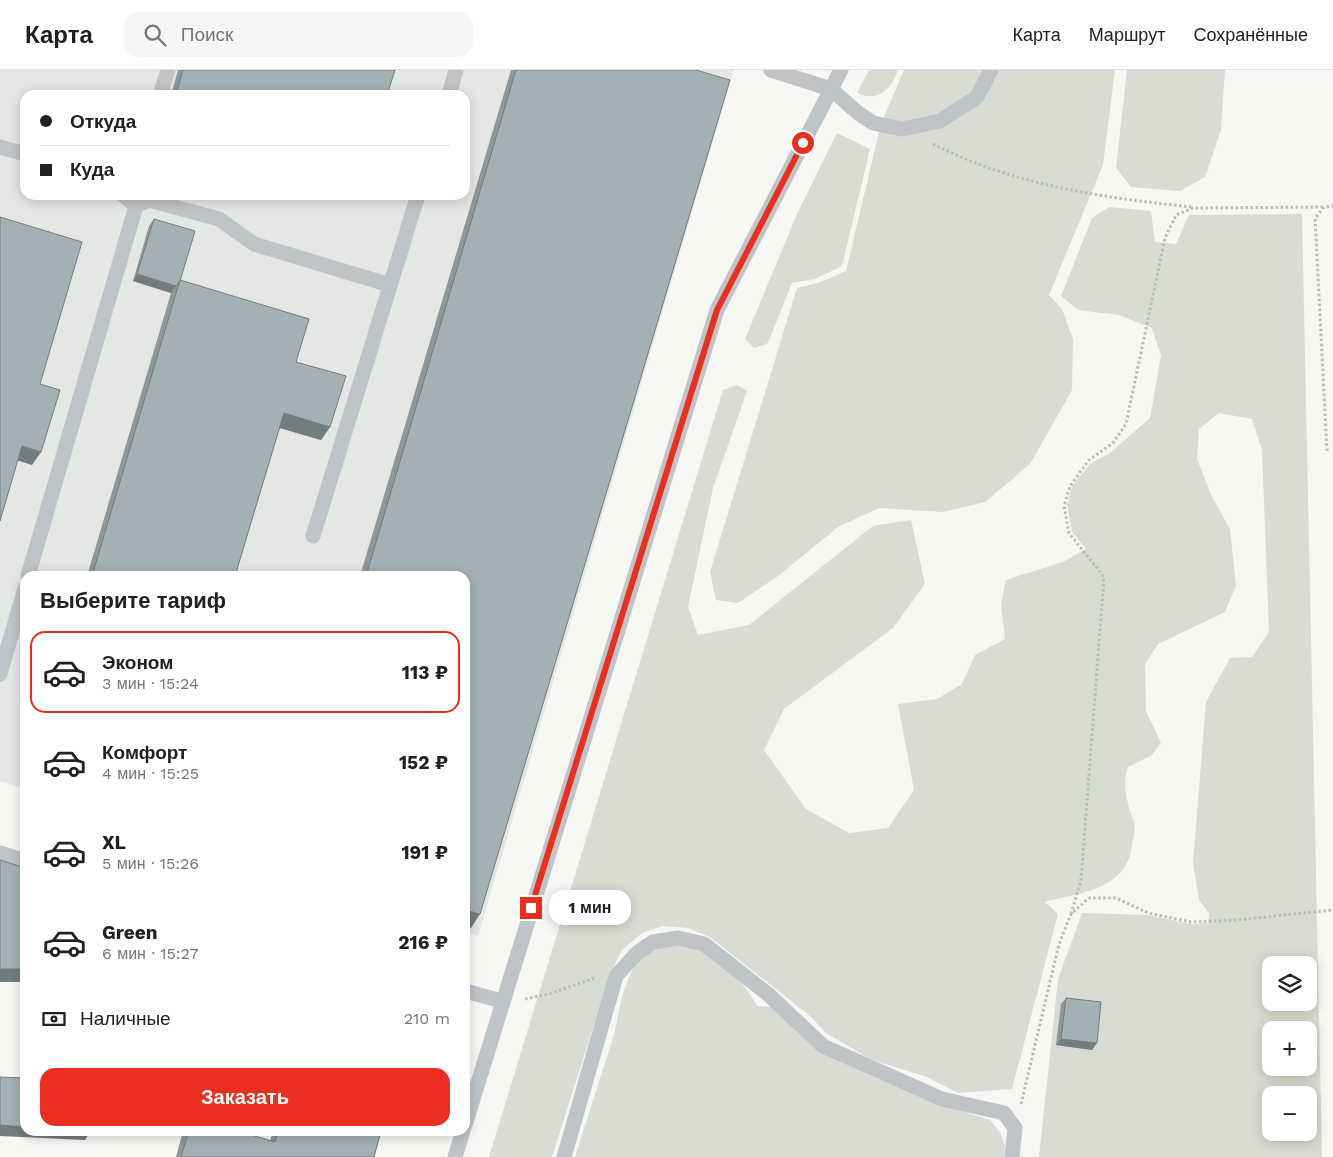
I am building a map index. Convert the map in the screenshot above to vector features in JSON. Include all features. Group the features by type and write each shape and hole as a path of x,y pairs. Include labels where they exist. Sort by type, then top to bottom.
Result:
{"lane":[{"path":"162,90 168,70"},
{"path":"450,90 456,70"},
{"path":"771,70 831,89 858,113 873,123 902,129 940,121 977,97 991,70"},
{"path":"470,1108 717,310 841,70"},
{"path":"0,148 20,153"},
{"path":"30,571 145,200 219,218 254,244 390,285"},
{"path":"313,536 416,200"},
{"path":"0,674 20,605"},
{"path":"0,853 20,859"},
{"path":"564,1157 616,976 637,953 653,942 678,938 704,944 769,996 823,1046 942,1100 1004,1113 1015,1128 1012,1157"},
{"path":"470,992 502,1002"},
{"path":"455,1157 461,1136"}],"path":[{"path":"902,129 958,157 1029,180 1079,192 1132,201 1193,208 1333,206"},
{"path":"1324,207 1315,218 1327,451"},
{"path":"1015,1128 1031,1068 1059,944 1071,914 1081,880 1104,577 1069,533 1064,506 1070,486 1089,460 1113,443 1126,424 1165,238 1176,215 1193,208"},
{"path":"1071,914 1089,898 1116,898 1148,913 1191,922 1236,920 1333,910"},
{"path":"502,1002 552,993 591,978 616,976"}],"shaded area":[{"path":"0,70 734,70 478,936 470,934 470,571 20,571 20,787 0,781"},
{"path":"869,70 898,70 892,83 883,92 877,95 865,96 857,93"},
{"path":"904,70 1115,70 1103,165 1049,295 1062,309 1073,339 1072,390 1030,464 985,502 943,512 879,508 838,527 778,576 738,603 716,600 710,572 797,288 818,283 846,271 881,124"},
{"path":"1127,70 1225,70 1221,130 1205,177 1180,191 1131,187 1116,168"},
{"path":"837,133 870,149 842,266 815,279 792,283 768,343 754,348 745,339 797,214"},
{"path":"1109,207 1151,211 1155,242 1176,244 1189,215 1302,214 1322,1157 1039,1157 1058,979 1082,913 1147,915 1191,924 1208,923 1209,913 1199,900 1193,863 1206,702 1230,658 1252,657 1269,632 1262,450 1252,419 1219,413 1199,429 1197,459 1211,495 1230,529 1236,586 1225,612 1158,644 1145,664 1146,711 1161,743 1152,755 1128,767 1126,774 1125,788 1135,829 1128,861 1121,872 1111,881 1099,887 1087,892 1045,902 1058,914 1012,1089 958,1093 927,1077 872,1060 826,1033 810,1016 710,937 688,928 663,926 642,933 622,950 610,974 552,1157 489,1157 723,390 737,385 747,391 713,488 688,607 698,635 749,625 873,526 911,520 925,584 893,628 784,709 764,750 806,809 849,833 888,828 914,790 898,704 937,699 962,684 975,655 1005,639 1001,604 1006,580 1063,562 1086,549 1072,532 1067,505 1072,486 1091,463 1110,453 1150,418 1161,356 1152,328 1119,315 1078,310 1061,296 1092,218"},
{"path":"685,943 716,961 744,986 757,1006 773,1007 819,1049 876,1078 936,1103 990,1120 1000,1132 1005,1146 1004,1157 575,1157 612,1041 630,975 643,956 652,949 662,945"}],"building":[{"path":"183,70 395,70 389,90 177,90"},
{"path":"516,70 696,70 730,80 480,914 470,911 470,571 367,571"},
{"path":"0,217 82,242 40,384 60,390 41,452 22,446 0,521"},
{"path":"154,219 195,231 180,281 176,286 137,274"},
{"path":"180,280 309,319 296,362 346,376 330,427 284,413 237,571 93,571"},
{"path":"0,860 20,866 20,969 0,969"},
{"path":"1066,998 1101,1002 1097,1043 1061,1039"},
{"path":"0,1077 20,1078 20,1127 0,1125"},
{"path":"187,1136 255,1136 275,1142 277,1136 380,1136 374,1157 181,1157"}],"route":[{"path":"531,908 717,310 803,143"}]}
